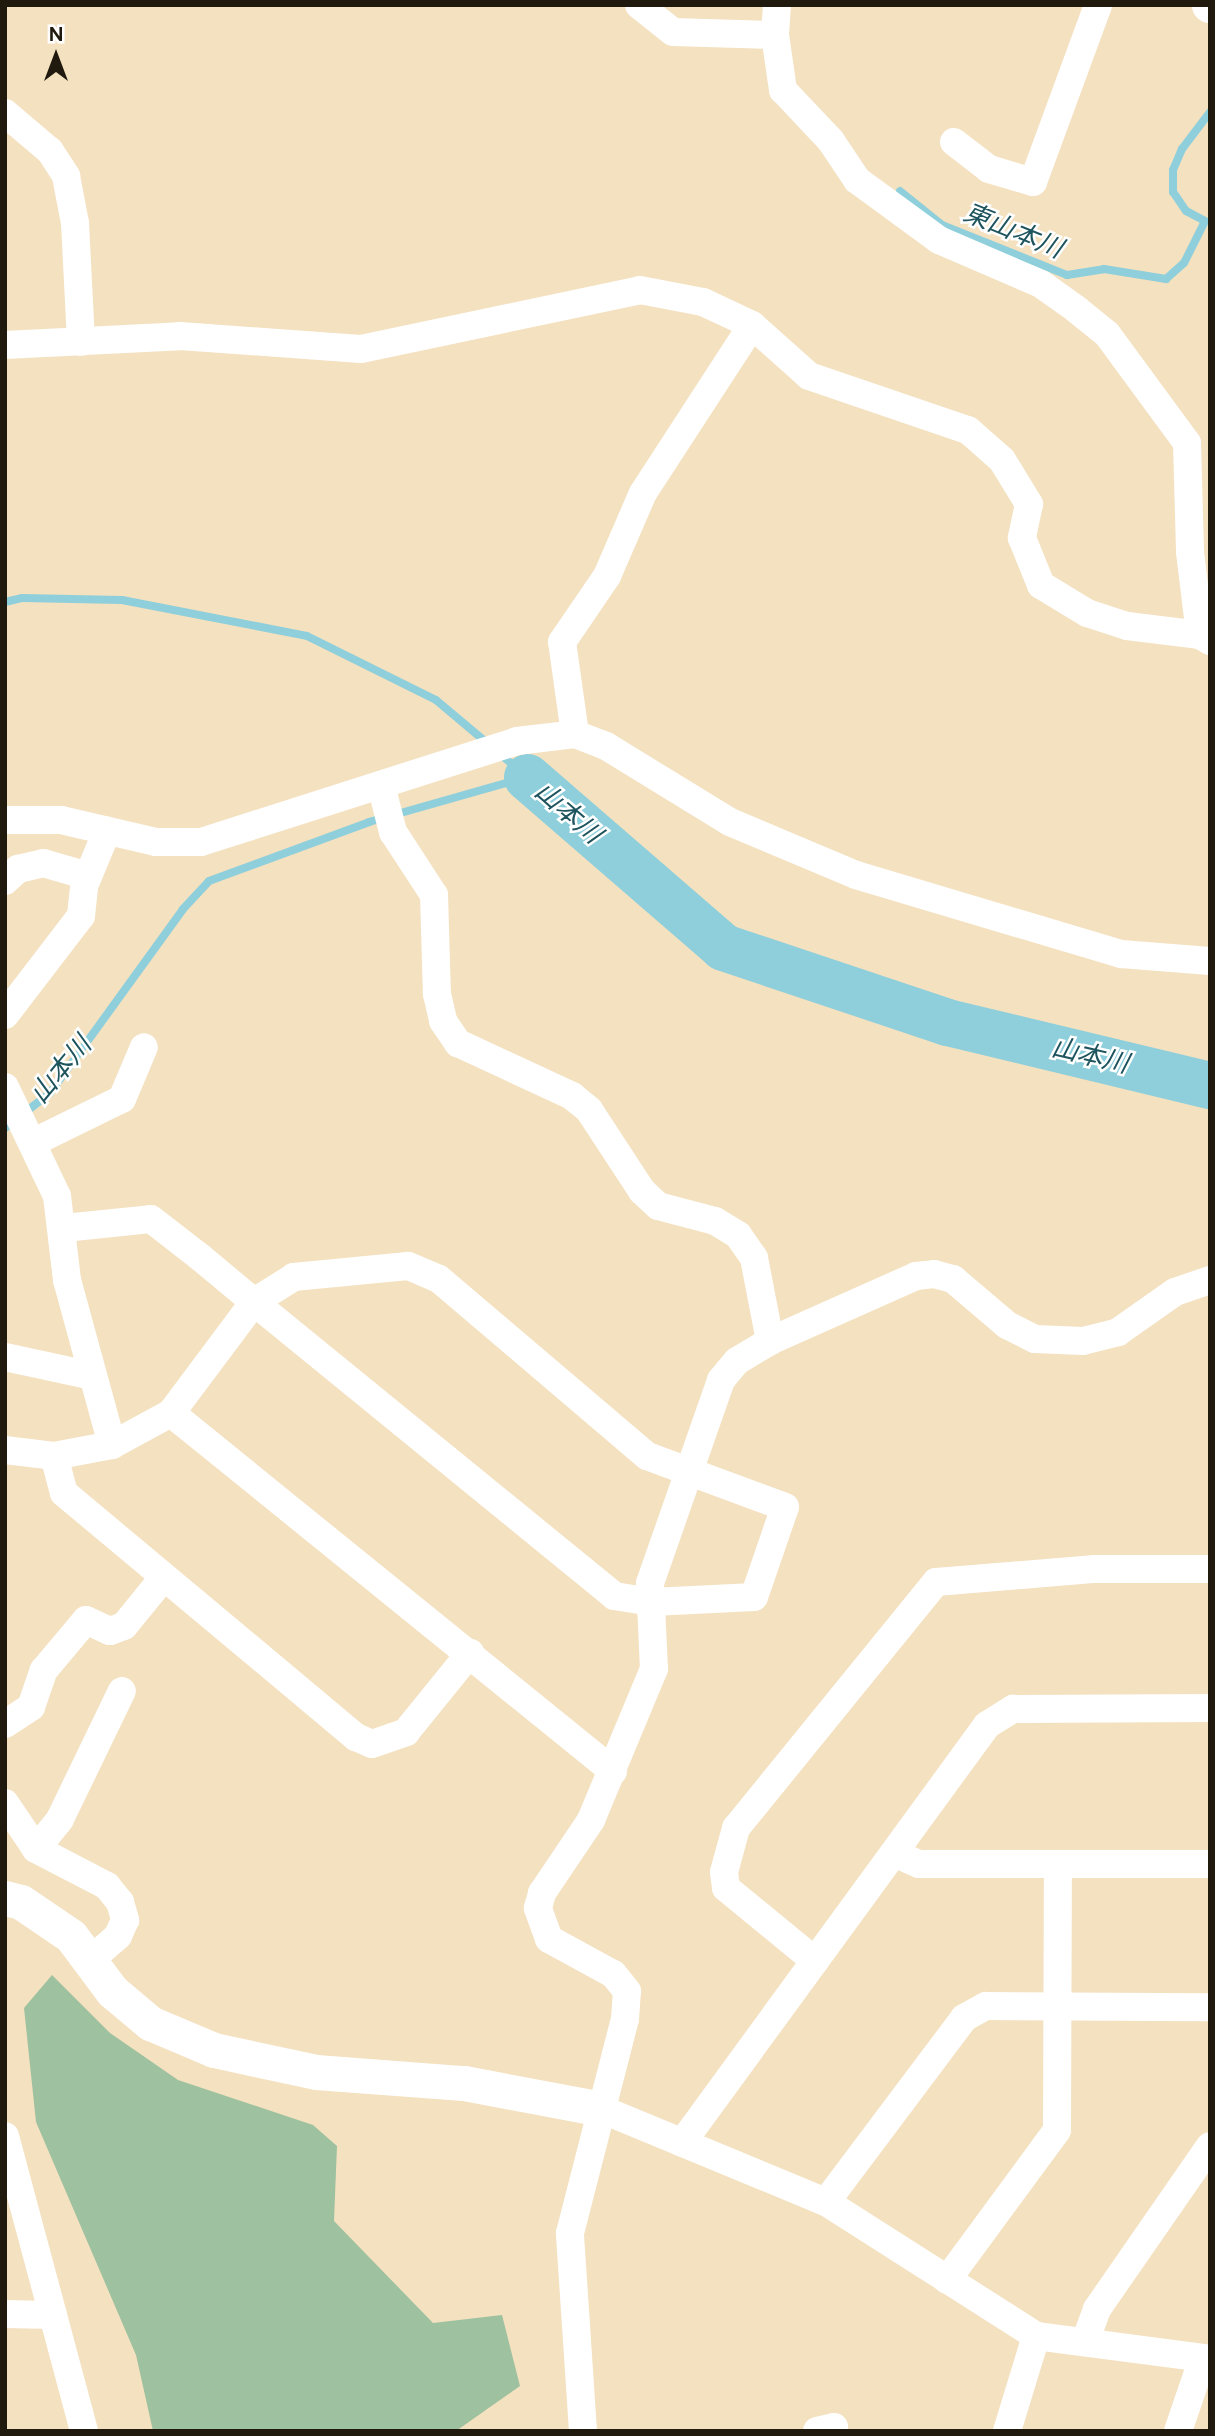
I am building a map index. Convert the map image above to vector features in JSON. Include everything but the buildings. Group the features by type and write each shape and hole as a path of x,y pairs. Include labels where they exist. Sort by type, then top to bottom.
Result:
{"street":[{"path":"639,5 673,32 775,34"},
{"path":"5,345 180,336 361,349 640,290 704,302 752,325 809,376 968,430 1002,460 1029,504 1022,538 1041,584 1087,613 1127,626 1205,638 1204,592 1190,552 1187,443 1147,384 1107,334 1041,284 939,240 857,180 831,141 783,90 775,34 777,5"},
{"path":"954,142 989,169 1033,182 1098,5"},
{"path":"5,113 50,151 66,176 75,223 81,342"},
{"path":"575,734 562,642 607,576 643,493 752,325"},
{"path":"5,820 61,820 156,842 201,842 517,741 575,734 606,746 730,822 856,876 1121,954 1210,961"},
{"path":"381,785 393,832 434,894 437,993 443,1021 458,1043 572,1096 589,1110 642,1191 659,1206 715,1221 738,1235 754,1258 770,1342"},
{"path":"5,1015 60,937 81,916 88,876 107,831"},
{"path":"5,881 18,869 43,863 88,876"},
{"path":"112,1444 67,1280 64,1228 57,1196 17,1111 122,1099 144,1047"},
{"path":"5,1450 54,1456 112,1444 171,1413 254,1302 294,1277 408,1266 439,1279 648,1457 785,1507 754,1598 652,1602 614,1596 254,1302 151,1219 64,1228"},
{"path":"583,2431 570,2233 625,2019 626,1991 613,1974 549,1939 538,1908 542,1893 591,1820 654,1669 650,1583 721,1380 737,1361 770,1342 916,1276 934,1274 953,1279 1007,1325 1035,1339 1083,1342 1118,1332 1175,1292 1210,1280"},
{"path":"5,1357 93,1376"},
{"path":"171,1413 613,1771"},
{"path":"54,1456 64,1493 356,1737 372,1744 406,1732 470,1653"},
{"path":"815,1961 726,1888 724,1872 736,1828 936,1583 1096,1569 1210,1569"},
{"path":"5,1724 31,1707 44,1670 86,1620 110,1631 124,1626 164,1577"},
{"path":"36,1849 60,1819 122,1691"},
{"path":"682,2143 987,1725 1013,1709 1210,1708"},
{"path":"5,1803 36,1849 107,1886 120,1902 125,1920 118,1936 90,1961"},
{"path":"894,1853 919,1864 1210,1864"},
{"path":"947,2280 1057,2130 1058,1864"},
{"path":"5,1898 21,1902 71,1936 112,1991 150,2023 214,2050 316,2072 464,2083 601,2109 826,2202 1036,2336 1206,2359 1178,2431"},
{"path":"826,2202 964,2018 986,2006 1210,2007"},
{"path":"5,2136 10,2175 53,2315 84,2431"},
{"path":"1085,2343 1097,2309 1210,2146"},
{"path":"5,2314 53,2315"},
{"path":"1007,2431 1036,2336"},
{"path":"817,2431 834,2427 834,2431"}],"green space":[{"path":"52,1975 110,2033 178,2080 313,2125 337,2146 334,2221 433,2323 502,2315 520,2386 456,2431 153,2431 136,2355 36,2122 24,2008"}],"waterway":[{"name":"東山本川","path":"900,191 942,225 1067,275 1104,269 1166,279 1184,263 1205,221 1186,211 1173,192 1173,170 1182,149 1210,112"},
{"path":"5,602 22,598 122,600 307,636 436,700 487,743"},
{"path":"500,754 527,777"},
{"name":"山本川","path":"5,1128 50,1093 183,909 209,881 369,822 527,777"},
{"name":"山本川","path":"527,777 723,947 947,1022 1210,1085"}]}
